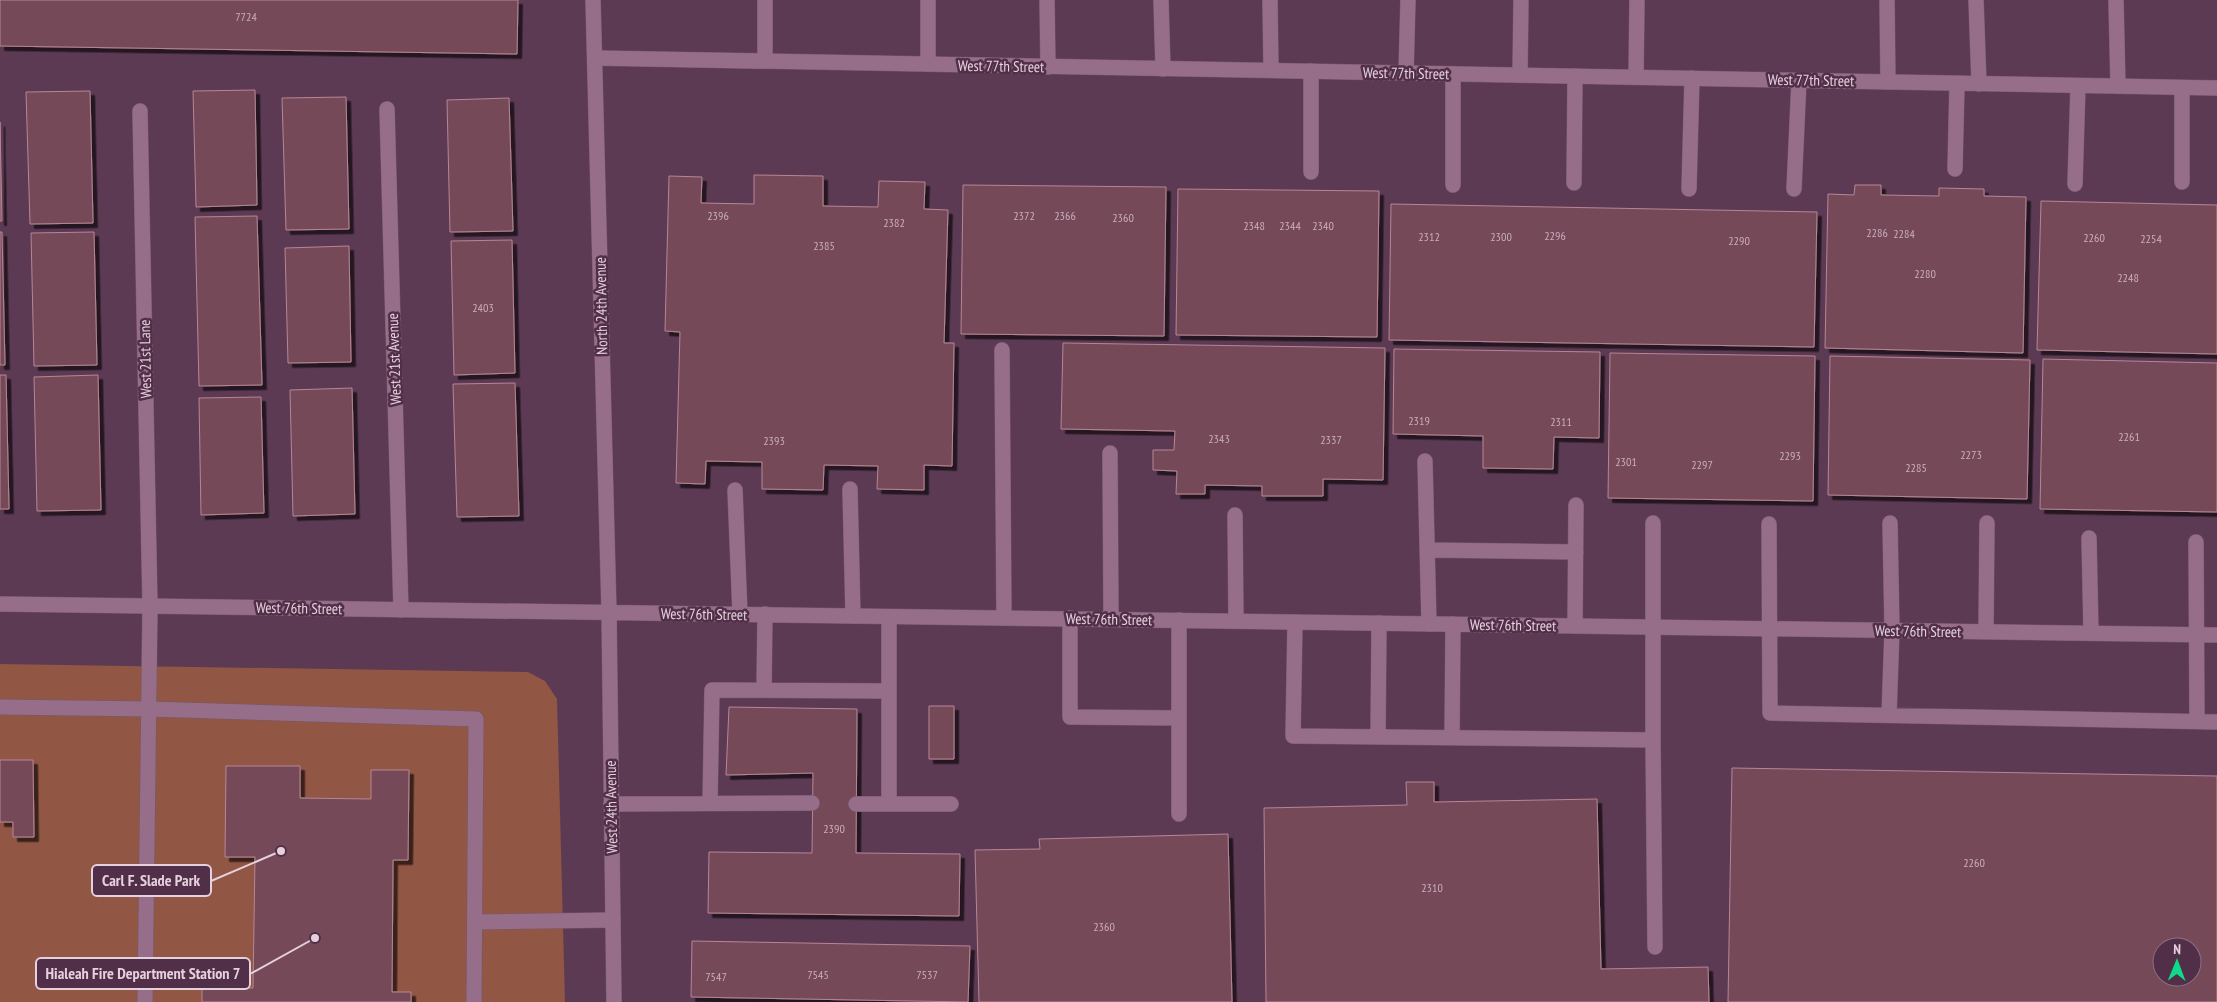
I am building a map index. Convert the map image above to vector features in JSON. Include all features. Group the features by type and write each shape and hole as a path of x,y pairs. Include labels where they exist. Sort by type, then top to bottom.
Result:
{"street":[{"name":"North 24th Avenue","path":"594,0 609,612"},
{"path":"765,0 765,61"},
{"path":"928,0 928,64"},
{"path":"1047,0 1048,66"},
{"path":"1161,0 1163,68"},
{"path":"1270,0 1272,70"},
{"path":"1406,73 1408,0"},
{"path":"1520,75 1521,0"},
{"path":"1636,77 1637,0"},
{"path":"1887,0 1888,82"},
{"path":"1976,0 1979,84"},
{"path":"2116,0 2118,86"},
{"name":"West 77th Street","path":"595,58 2217,88"},
{"path":"1311,71 1311,172"},
{"path":"1453,74 1453,185"},
{"path":"1574,182 1575,76"},
{"path":"1689,189 1692,78"},
{"path":"1794,189 1799,80"},
{"path":"1955,169 1957,84"},
{"path":"2075,184 2078,86"},
{"path":"2182,88 2182,182"},
{"name":"West 21st Avenue","path":"387,109 401,610"},
{"name":"West 21st Lane","path":"140,111 150,606 145,1002"},
{"path":"1002,350 1004,618"},
{"path":"1110,453 1111,619"},
{"path":"1425,460 1429,624"},
{"path":"850,488 852,616"},
{"path":"735,490 740,614"},
{"path":"1575,626 1576,505"},
{"path":"1235,514 1236,621"},
{"path":"1653,523 1655,947"},
{"path":"1888,716 1892,630 1890,523"},
{"path":"1986,632 1987,523"},
{"path":"1769,524 1770,713 2217,722"},
{"path":"2089,538 2091,633"},
{"path":"2196,542 2197,722"},
{"path":"1427,550 1576,552"},
{"name":"West 76th Street","path":"0,604 2217,635"},
{"name":"West 24th Avenue","path":"609,612 614,1002"},
{"path":"764,690 765,614"},
{"path":"888,804 889,616"},
{"path":"1070,618 1070,718 1179,718"},
{"path":"1179,620 1179,814"},
{"path":"1295,622 1293,736 1653,740"},
{"path":"1378,737 1379,623"},
{"path":"1452,738 1453,624"},
{"path":"710,804 712,690 889,691"},
{"path":"0,707 149,709 476,719 474,1002"},
{"path":"611,804 812,804"},
{"path":"856,804 951,804"},
{"path":"475,922 613,920"}],"shaded area":[{"path":"0,664 528,672 545,681 557,699 565,1002 0,1002"}],"building":[{"path":"0,0 518,0 517,54 0,46"},
{"path":"255,90 257,205 196,207 193,91"},
{"path":"90,91 93,223 30,224 26,92"},
{"path":"346,97 349,229 286,230 282,98"},
{"path":"509,98 513,231 450,232 447,100"},
{"path":"0,122 2,221 0,221"},
{"path":"754,175 823,176 823,206 878,207 879,181 925,182 924,209 948,210 944,343 954,343 952,466 924,465 924,490 877,489 878,466 824,465 823,490 762,489 762,462 706,461 705,484 676,483 680,332 665,331 669,176 702,177 701,203 754,204"},
{"path":"963,185 1166,187 1164,336 961,334"},
{"path":"1855,185 1881,185 1881,195 1939,196 1939,188 1984,189 1984,196 2026,197 2023,353 1825,348 1828,194 1854,195"},
{"path":"1178,189 1379,191 1377,337 1176,335"},
{"path":"2041,201 2217,205 2217,354 2037,350"},
{"path":"1391,204 1817,212 1814,347 1389,340"},
{"path":"257,216 262,385 199,386 195,217"},
{"path":"0,232 2,232 5,365 0,365"},
{"path":"94,232 97,365 34,366 31,233"},
{"path":"512,240 515,373 454,375 451,241"},
{"path":"349,246 351,362 288,363 285,248"},
{"path":"1063,343 1385,348 1383,480 1323,479 1323,496 1262,496 1262,486 1205,485 1205,494 1176,494 1177,471 1153,470 1153,450 1174,450 1175,431 1061,429"},
{"path":"1394,349 1600,352 1599,438 1554,437 1553,469 1483,468 1483,436 1393,434"},
{"path":"1610,353 1815,356 1813,501 1608,498"},
{"path":"1830,356 2030,360 2027,499 1828,495"},
{"path":"2043,359 2217,363 2217,512 2040,509"},
{"path":"0,375 6,375 9,509 0,509"},
{"path":"98,375 101,510 37,511 34,377"},
{"path":"515,383 519,516 457,517 453,384"},
{"path":"352,388 355,514 293,516 290,390"},
{"path":"261,397 264,513 201,515 199,398"},
{"path":"929,706 954,706 954,759 929,759"},
{"path":"729,707 857,709 856,853 960,854 959,916 708,913 709,852 812,853 813,773 726,775"},
{"path":"0,760 33,760 34,837 13,837 13,822 0,822"},
{"path":"226,766 300,766 300,798 371,799 371,770 409,770 408,860 393,860 392,992 411,992 411,1002 202,1002 202,987 253,988 255,857 225,857"},
{"path":"1732,768 2217,776 2217,1002 1728,1002"},
{"path":"1406,782 1434,782 1434,802 1597,799 1601,969 1708,967 1709,1002 1266,1002 1264,808 1407,805"},
{"path":"1228,834 1232,1002 979,1002 975,850 1040,849 1039,839"},
{"path":"692,941 970,946 968,1002 691,997"}],"place":[{"name":"Carl F. Slade Park","path":"281,851"},
{"name":"Hialeah Fire Department Station 7","path":"315,938"}]}
